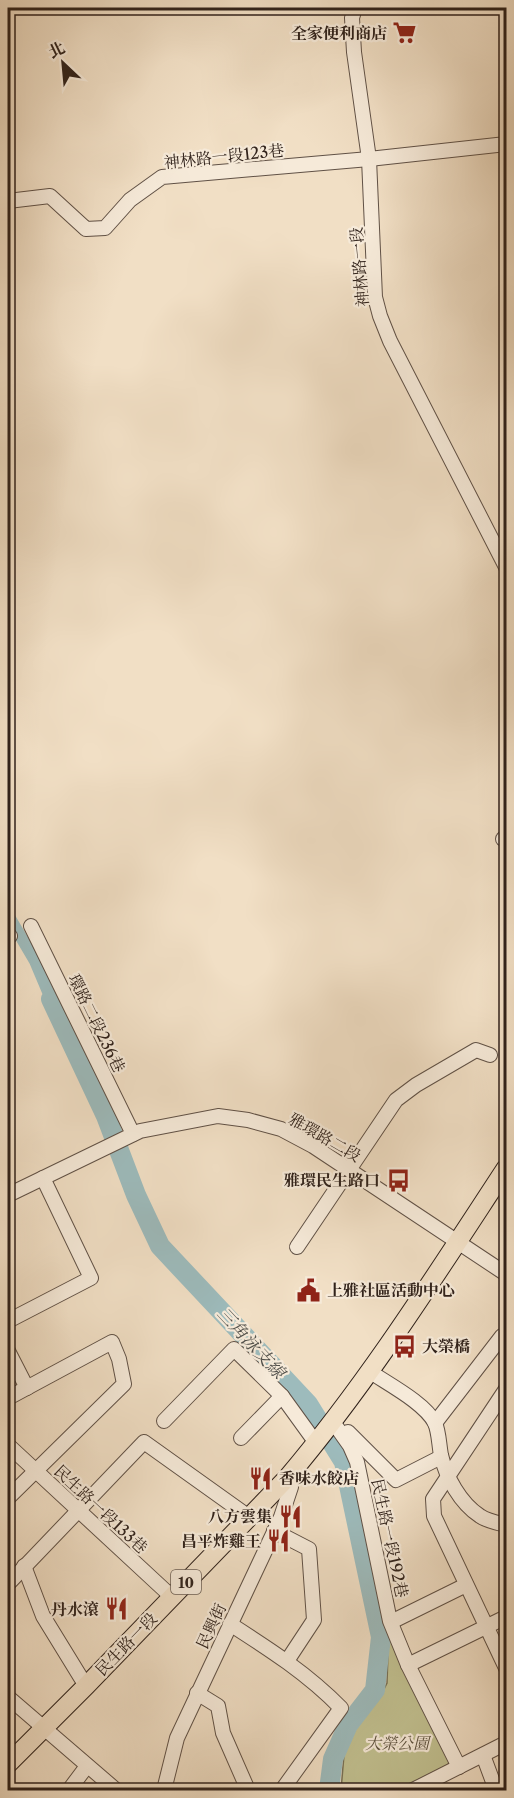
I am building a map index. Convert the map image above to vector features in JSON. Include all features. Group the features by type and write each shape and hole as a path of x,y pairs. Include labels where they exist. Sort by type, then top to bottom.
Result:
{"main road":[{"name":"10","path":"316,1443 369,1371 507,1168"},
{"name":"民生路一段","path":"8,1764 287,1478 316,1443"}],"street":[{"name":"神林路一段","path":"354,8 352,18 354,52 369,159 374,280 380,316 390,341 507,567"},
{"name":"神林路一段123巷","path":"8,201 50,196 86,229 105,228 130,200 162,177 507,144"},
{"name":"環路二段236巷","path":"31,926 131,1135"},
{"path":"297,1247 396,1100 416,1085 476,1050 490,1055"},
{"name":"雅環路二段","path":"8,1196 131,1135 218,1116 248,1120 281,1129 313,1146 507,1274"},
{"path":"8,1321 91,1278 43,1178"},
{"path":"435,1423 502,1336"},
{"path":"8,1398 112,1342 119,1359 124,1383 8,1498"},
{"path":"164,1421 234,1349 282,1396 316,1443"},
{"path":"8,1351 27,1388"},
{"path":"369,1371 424,1409 435,1423 441,1457 448,1478 466,1503 481,1517 507,1525"},
{"path":"507,1389 433,1498 434,1516 507,1668"},
{"path":"241,1438 282,1396"},
{"path":"334,1421 396,1480 441,1457"},
{"name":"民生路一段192巷","path":"334,1421 357,1462 391,1622 408,1665 459,1767"},
{"path":"8,1584 144,1442 249,1517"},
{"name":"民生路一段133巷","path":"8,1444 172,1597"},
{"name":"民興街","path":"164,1791 177,1738 274,1531 291,1487 287,1478"},
{"path":"274,1531 309,1549 314,1620 286,1661"},
{"path":"24,1566 43,1616 86,1686"},
{"path":"391,1622 466,1586"},
{"path":"408,1665 507,1617"},
{"path":"230,1624 286,1661 341,1708 282,1791"},
{"path":"197,1693 218,1706 224,1733 248,1791"},
{"path":"8,1697 116,1791"},
{"path":"413,1791 507,1743"},
{"path":"483,1755 496,1791"},
{"path":"69,1791 87,1766"}],"green space":[{"name":"大榮公園","path":"389,1623 451,1756 448,1765 410,1784 404,1790 341,1790 344,1755 356,1726 380,1697 387,1683"}],"waterway":[{"name":"三角泳支線","path":"8,915 35,961 51,999"},
{"name":"三角泳支線","path":"51,999 106,1116 136,1195 160,1246 308,1404 344,1462 381,1637 375,1690 348,1725 333,1759 329,1790"}],"place":[{"name":"全家便利商店","path":"405,33"},
{"name":"雅環民生路口","path":"398,1180"},
{"name":"上雅社區活動中心","path":"309,1290"},
{"name":"大榮橋","path":"404,1346"},
{"name":"香味水餃店","path":"261,1478"},
{"name":"八方雲集","path":"290,1516"},
{"name":"昌平炸雞王","path":"279,1541"},
{"name":"丹水滾","path":"117,1609"}]}
